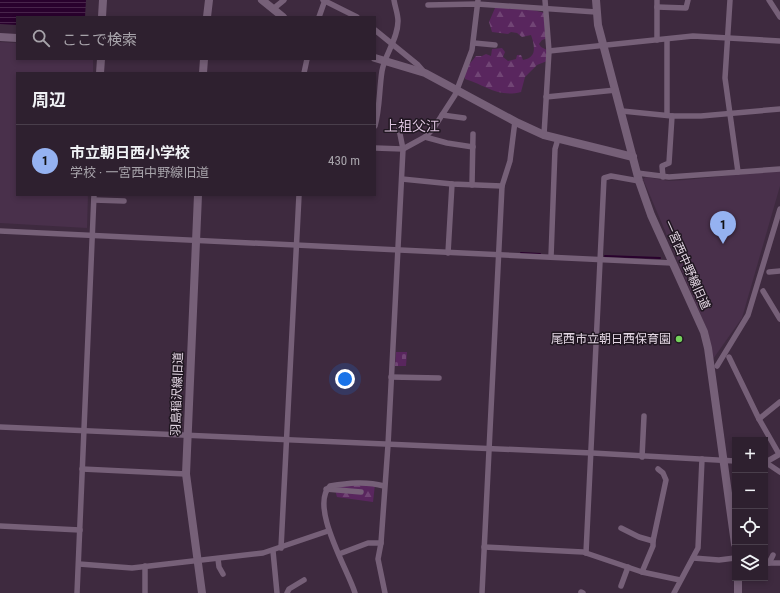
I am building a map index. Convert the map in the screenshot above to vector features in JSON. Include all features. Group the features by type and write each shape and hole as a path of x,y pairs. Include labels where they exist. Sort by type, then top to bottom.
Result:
{"street":[{"path":"102,16 103,0"},
{"path":"207,16 209,0"},
{"path":"262,0 282,16"},
{"path":"273,9 284,0"},
{"path":"319,16 324,0 355,16"},
{"path":"376,119 384,61 392,44 398,22 394,0"},
{"path":"544,135 549,51 545,0"},
{"name":"一宮西中野線旧道","path":"596,0 596,12 638,177 651,215 706,340 732,523"},
{"path":"657,0 657,40"},
{"path":"657,8 686,8 688,0"},
{"path":"730,0 725,78 738,172"},
{"path":"769,0 780,17"},
{"path":"376,148 403,149 425,137 434,129 456,91 474,43 477,2"},
{"path":"428,5 477,2 545,9 596,12"},
{"path":"376,31 425,73 456,91 515,121 544,135 633,157"},
{"path":"549,51 667,40 693,36 780,41"},
{"path":"0,37 16,38"},
{"path":"663,176 662,166 669,163 670,116 667,40"},
{"path":"474,43 495,45"},
{"path":"376,58 425,73"},
{"path":"100,72 101,60"},
{"path":"203,72 204,60"},
{"path":"304,72 307,60"},
{"path":"546,97 616,90"},
{"path":"622,111 670,116 731,115 780,109"},
{"path":"442,115 464,118"},
{"path":"482,593 502,186 510,161 515,121"},
{"path":"385,593 378,559 381,543 388,445 397,250 402,179 403,149 399,129"},
{"path":"472,185 473,134"},
{"path":"425,137 447,143 473,147"},
{"path":"551,257 555,150 558,139"},
{"path":"586,553 604,178 611,176 687,177 780,168"},
{"path":"402,179 452,184 502,186"},
{"path":"448,253 452,184"},
{"name":"羽島稲沢線旧道","path":"198,196 186,474 202,593"},
{"path":"281,548 299,196"},
{"path":"77,593 94,198 124,202"},
{"path":"717,366 748,315 780,209"},
{"path":"0,231 498,256 672,263"},
{"path":"769,272 780,271"},
{"path":"763,291 780,319"},
{"path":"729,357 759,419 780,454 768,461"},
{"path":"391,377 439,378"},
{"path":"759,419 780,402"},
{"path":"642,457 644,416"},
{"path":"0,427 388,445 489,448 732,461"},
{"path":"674,593 698,548 702,459"},
{"path":"768,463 780,472"},
{"path":"82,469 186,474"},
{"path":"642,572 653,546 652,541 666,480 663,473 658,469"},
{"path":"326,489 330,486 362,483 384,486"},
{"path":"326,489 361,492"},
{"path":"326,489 325,501 328,531 355,593"},
{"path":"0,526 80,530"},
{"path":"621,528 639,537 652,541"},
{"path":"78,564 132,568 218,559 273,551 328,531"},
{"path":"339,554 368,543 381,543"},
{"path":"484,547 586,553 642,572 680,580"},
{"path":"273,551 277,593"},
{"path":"768,562 773,555"},
{"path":"694,558 719,560 732,558"},
{"path":"218,559 219,567 223,574"},
{"path":"768,563 780,563"},
{"path":"145,566 146,593"},
{"path":"621,586 628,567"},
{"path":"287,593 289,589 304,580"},
{"path":"738,581 738,593"}],"shaded area":[{"path":"0,0 86,0 85,16 16,16 16,25 0,24"},
{"path":"0,42 16,43 16,60 93,60 93,72 16,72 16,196 88,196 87,228 0,223"},
{"path":"780,170 780,186 742,318 713,359 708,332 643,179 646,177 669,181 685,180"}],"green space":[{"path":"495,8 514,8 542,12 546,14 548,38 542,40 539,44 547,50 547,61 537,65 525,77 521,92 498,92 465,79 466,69 476,56 486,54 491,56 492,49 502,48 505,52 503,57 508,61 516,59 517,55 521,55 523,60 528,59 533,54 534,47 531,35 522,37 517,33 511,32 508,34 492,32 489,22"},
{"path":"396,352 407,352 406,366 395,366"},
{"path":"342,484 375,484 373,502 337,497 335,490"}],"waterway":[{"path":"521,253 540,254"},
{"path":"605,256 660,258"}],"place":[{"name":"市立朝日西小学校","path":"723,244"},
{"name":"尾西市立朝日西保育園","path":"679,339"}],"district":[{"name":"上祖父江","path":"412,126"}]}
